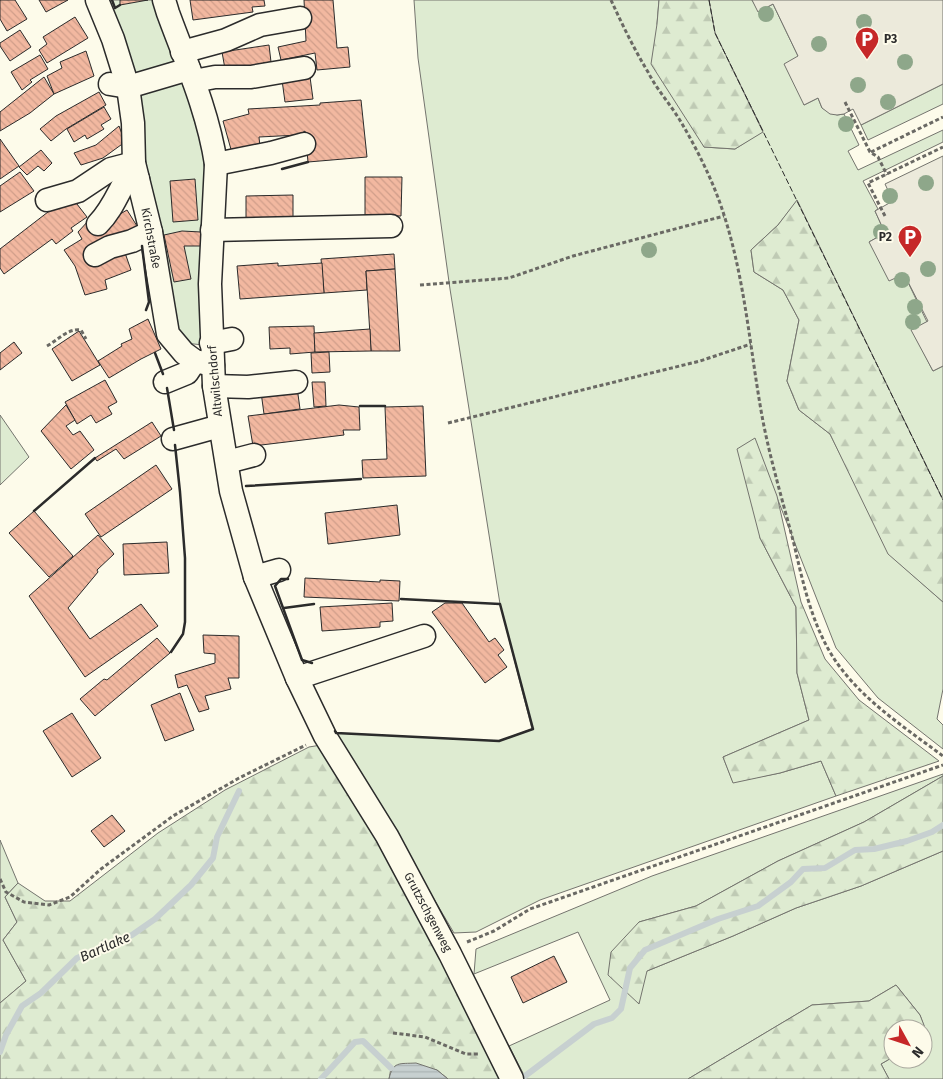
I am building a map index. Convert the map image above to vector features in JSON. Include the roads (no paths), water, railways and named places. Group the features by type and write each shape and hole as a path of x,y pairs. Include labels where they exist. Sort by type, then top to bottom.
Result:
{"street":[{"name":"Altwilschdorf","path":"164,0 202,103 216,164 210,284 213,359 220,426 231,491 240,529 255,577 297,678 329,743"},
{"name":"Kirchstraße","path":"93,2 113,39 119,86 133,124 136,171 151,232 168,334 184,353 213,359"},
{"path":"119,86 188,67 259,18 300,18"},
{"path":"188,67 215,77 251,77 304,68"},
{"path":"216,164 304,144"},
{"path":"47,200 78,190 111,169 136,171"},
{"path":"98,224 105,218 124,183 136,171"},
{"path":"212,230 391,226"},
{"path":"95,255 110,247 132,241 151,232"},
{"path":"165,382 213,359 248,387 296,382"},
{"path":"173,439 220,426"},
{"path":"227,462 254,456"},
{"path":"255,577 279,570"},
{"path":"297,678 424,636"},
{"name":"Grutzschgenweg","path":"329,743 387,836 450,954 511,1077"}],"waterway":[{"name":"Bartlake","path":"0,1052 6,1035 22,1006 41,993 77,958 132,935 155,919 191,885 213,858 217,837 239,791"},
{"path":"525,1076 594,1024 612,1018 621,1009 630,968 645,950 718,919 758,906 791,882 803,869 825,868 855,850 874,849 907,841 932,832 943,825"},
{"path":"321,1079 355,1042 363,1041 391,1068"}],"place":[{"name":"P3","path":"867,60"},
{"name":"P2","path":"910,258"}]}
